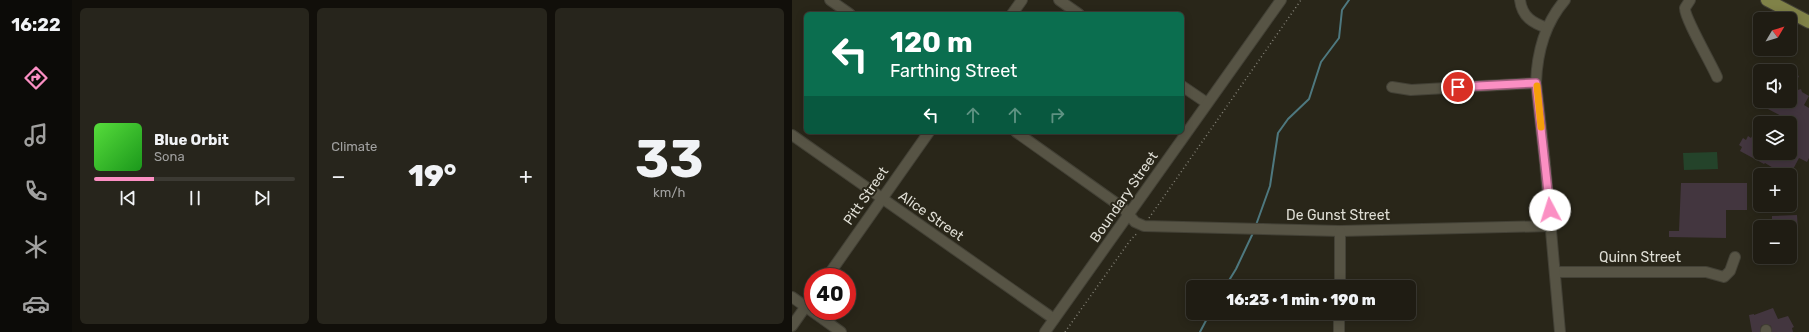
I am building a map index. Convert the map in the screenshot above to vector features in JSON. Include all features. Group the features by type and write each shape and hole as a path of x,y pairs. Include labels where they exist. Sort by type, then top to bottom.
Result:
{"main road":[{"path":"1768,0 1809,22"}],"street":[{"path":"830,0 847,12"},
{"path":"1013,12 1022,0"},
{"path":"1059,0 1076,12"},
{"name":"Boundary Street","path":"1045,332 1129,215 1206,103 1281,0"},
{"path":"1520,0 1522,10 1528,18 1547,28"},
{"path":"1560,332 1551,226 1536,83 1539,51 1547,28 1565,0"},
{"path":"1690,0 1685,9 1687,19 1717,77"},
{"path":"1392,87 1411,90 1536,83"},
{"path":"1184,87 1206,103"},
{"name":"Pitt Street","path":"833,268 928,134"},
{"name":"De Gunst Street","path":"1019,134 1123,208 1135,222 1144,226 1340,231 1551,226"},
{"name":"Alice Street","path":"792,135 1054,319"},
{"path":"1340,231 1340,280"},
{"name":"Quinn Street","path":"1555,272 1706,272 1724,277 1730,271 1735,257"},
{"path":"792,297 804,306"},
{"path":"792,326 804,310"},
{"path":"825,320 842,332"},
{"path":"1339,320 1339,332"}],"path":[{"path":"1148,220 1301,0"},
{"path":"1065,332 1129,242 1138,232"}],"green space":[{"path":"1717,152 1718,169 1684,170 1683,153"}],"building":[{"path":"1801,89 1802,92 1809,96 1804,105 1809,108 1809,158 1807,162 1799,158 1794,168 1773,168 1757,160 1797,160 1797,116 1781,116 1766,108 1797,108 1797,90"},
{"path":"1753,134 1753,158 1740,151 1742,147 1739,145 1743,138 1746,140 1748,136 1751,138"},
{"path":"1681,183 1747,183 1747,210 1726,210 1726,238 1669,237 1669,231 1679,231"},
{"path":"1797,215 1798,231 1797,220 1772,220 1772,216"},
{"path":"1773,308 1778,319 1788,316 1794,327 1792,328 1793,332 1772,332 1771,326 1766,324 1761,326 1760,332 1752,332 1749,315 1754,315"}],"waterway":[{"path":"1256,225 1270,186 1278,133 1288,119 1309,99 1321,62 1339,38 1342,10 1349,0"},
{"path":"1229,280 1253,233"},
{"path":"1200,332 1206,320"}],"slow traffic":[{"path":"1537,86 1541,127"}],"route":[{"path":"1458,87 1536,83 1550,210"}]}
